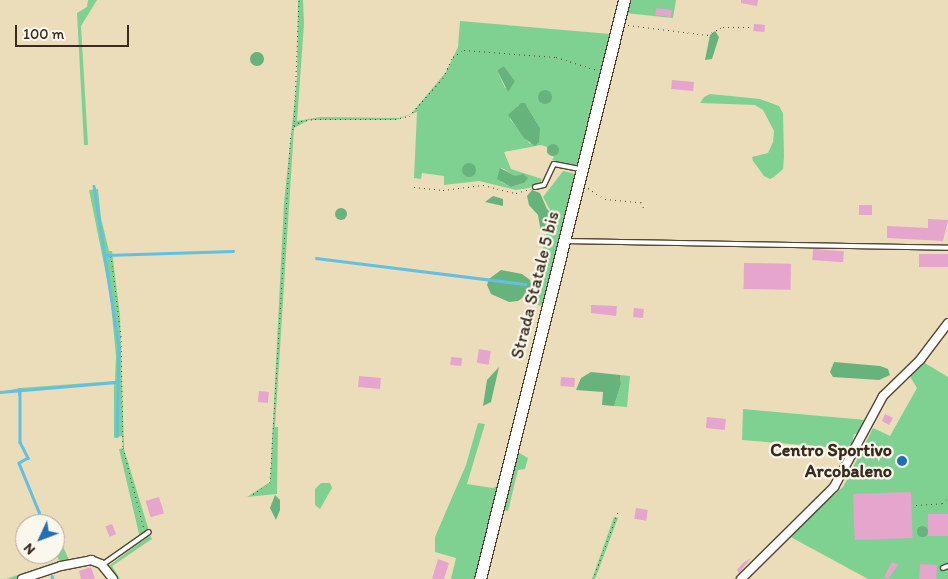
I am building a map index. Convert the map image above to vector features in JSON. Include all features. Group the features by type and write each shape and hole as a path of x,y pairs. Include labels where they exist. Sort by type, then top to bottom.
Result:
{"main road":[{"name":"Strada Statale 5 bis","path":"480,579 624,0"}],"street":[{"path":"741,579 834,487 875,408 920,360 948,323"},
{"path":"22,579 91,560 102,565 113,579"}],"lane":[{"path":"535,187 544,185 554,164 581,170"},
{"path":"563,241 948,248"},
{"path":"102,565 147,533"}],"path":[{"path":"253,494 270,483 291,134 294,126 299,0"},
{"path":"618,24 707,35 723,27 751,27"},
{"path":"294,126 301,121 315,119 406,117 443,78 453,57 464,50 556,57 606,72"},
{"path":"578,184 605,199 641,202 644,209"},
{"path":"414,187 443,190 483,185 516,193 535,187"},
{"path":"111,256 121,336 123,448 147,533"},
{"path":"916,505 942,503 948,498"},
{"path":"593,579 618,512"}],"green space":[{"path":"88,0 97,0 81,26 88,145 84,145 77,13 87,7"},
{"path":"298,0 303,0 304,24 297,121 320,117 399,118 411,114 446,72 458,47 460,21 610,34 579,167 552,160 554,157 547,153 547,147 541,145 504,152 511,169 542,179 540,184 529,188 516,190 479,181 444,185 444,176 422,173 421,179 414,178 417,112 396,120 309,120 294,128 275,427 278,427 277,494 247,497 270,482 284,203 297,77","holes":["504,66 515,81 505,88 497,70","518,105 527,106 540,128 530,144 510,119","500,168 524,183 511,187 501,182"]},
{"path":"628,0 676,0 673,18 625,13"},
{"path":"715,31 719,37 712,59 705,60 710,35"},
{"path":"257,52 262,54 264,59 262,64 257,66 252,64 250,59 252,54"},
{"path":"504,66 515,81 508,92 497,70"},
{"path":"545,90 550,92 552,97 550,102 545,104 540,102 538,97 540,92"},
{"path":"710,94 760,99 779,106 783,113 784,157 783,169 774,177 770,179 764,176 752,157 768,153 773,142 774,131 763,110 755,105 700,103 704,97"},
{"path":"521,103 525,103 540,128 539,142 535,146 524,138 508,115"},
{"path":"555,144 558,145 558,155 551,156 548,155 547,148 548,145"},
{"path":"469,163 474,165 476,170 474,175 469,177 464,175 462,170 464,165"},
{"path":"500,168 515,176 523,174 528,178 524,183 511,187 497,179"},
{"path":"563,171 576,174 544,306 531,304 546,234 551,233 557,223 543,197"},
{"path":"98,189 101,218 109,251 112,251 120,316 124,449 149,531 140,538 119,449 123,448 122,436 114,438 114,382 20,390 21,403 17,390 0,392 20,388 115,381 116,356 110,294 89,190"},
{"path":"532,190 540,193 547,209 556,218 557,227 551,233 541,232 538,215 529,205 527,196"},
{"path":"493,196 503,199 503,206 485,202"},
{"path":"341,208 347,214 341,220 335,214"},
{"path":"501,270 522,274 530,280 532,287 528,294 518,301 509,302 491,294 487,285 489,279"},
{"path":"834,362 880,366 888,369 890,375 879,380 833,377 830,372"},
{"name":"Centro Sportivo Arcobaleno","path":"923,362 948,377 948,579 868,579 787,535 843,487 873,428 890,436 917,388 909,375"},
{"path":"499,367 491,402 483,406 487,380"},
{"path":"591,372 620,375 621,384 614,406 602,405 603,392 576,390 581,378"},
{"path":"620,375 630,376 627,407 614,406 621,384"},
{"path":"21,406 20,442 28,456 27,459 18,465 27,457 19,441"},
{"path":"743,409 866,420 860,433 854,434 851,449 742,440"},
{"path":"478,423 485,424 467,484 493,488 498,485 475,579 451,579 456,558 435,552 435,537 466,465"},
{"path":"516,451 528,458 525,469 518,470 508,511 502,510"},
{"path":"321,483 330,483 332,488 320,509 315,505 315,489"},
{"path":"275,495 280,500 280,510 276,520 270,508"},
{"path":"614,517 618,518 595,579 592,579"},
{"path":"922,525 928,531 922,537 916,531"},
{"path":"150,535 152,539 112,566 120,579 114,579 106,568"},
{"path":"65,551 70,562 32,579 6,579 50,564 65,564"}],"building":[{"path":"741,0 758,0 757,6 741,3"},
{"path":"656,8 672,10 671,17 655,15"},
{"path":"754,24 765,25 764,32 753,31"},
{"path":"672,80 694,82 693,91 671,89"},
{"path":"859,205 872,205 872,215 859,215"},
{"path":"928,219 948,220 943,241 887,238 887,226 928,228"},
{"path":"813,249 844,251 843,262 812,260"},
{"path":"919,254 948,254 948,267 919,267"},
{"path":"744,263 791,264 791,290 744,289"},
{"path":"591,305 617,306 616,316 591,313"},
{"path":"634,308 644,309 643,318 633,317"},
{"path":"479,349 491,351 489,365 477,363"},
{"path":"451,357 462,358 461,366 450,365"},
{"path":"359,376 381,378 380,389 358,387"},
{"path":"561,377 575,378 574,387 560,386"},
{"path":"259,391 269,392 268,403 258,402"},
{"path":"885,414 893,418 889,425 882,421"},
{"path":"707,417 726,419 725,430 706,428"},
{"path":"911,492 913,538 855,540 853,494"},
{"path":"159,497 164,513 151,517 146,501"},
{"path":"636,508 648,510 646,521 634,519"},
{"path":"928,514 948,514 948,536 928,536"},
{"path":"112,524 116,534 110,537 106,527"},
{"path":"751,558 739,573 737,570"},
{"path":"438,559 449,563 444,579 432,579"},
{"path":"892,562 898,565 888,579 884,577"},
{"path":"920,564 937,565 936,579 919,579"},
{"path":"91,567 95,579 81,579 79,571"}],"waterway":[{"path":"94,186 119,348 117,436"},
{"path":"106,255 233,251"},
{"path":"316,258 525,284"},
{"path":"0,392 117,382"},
{"path":"20,389 20,442 28,458 19,463 40,514"}],"place":[{"name":"Centro Sportivo Arcobaleno","path":"902,461"}]}
